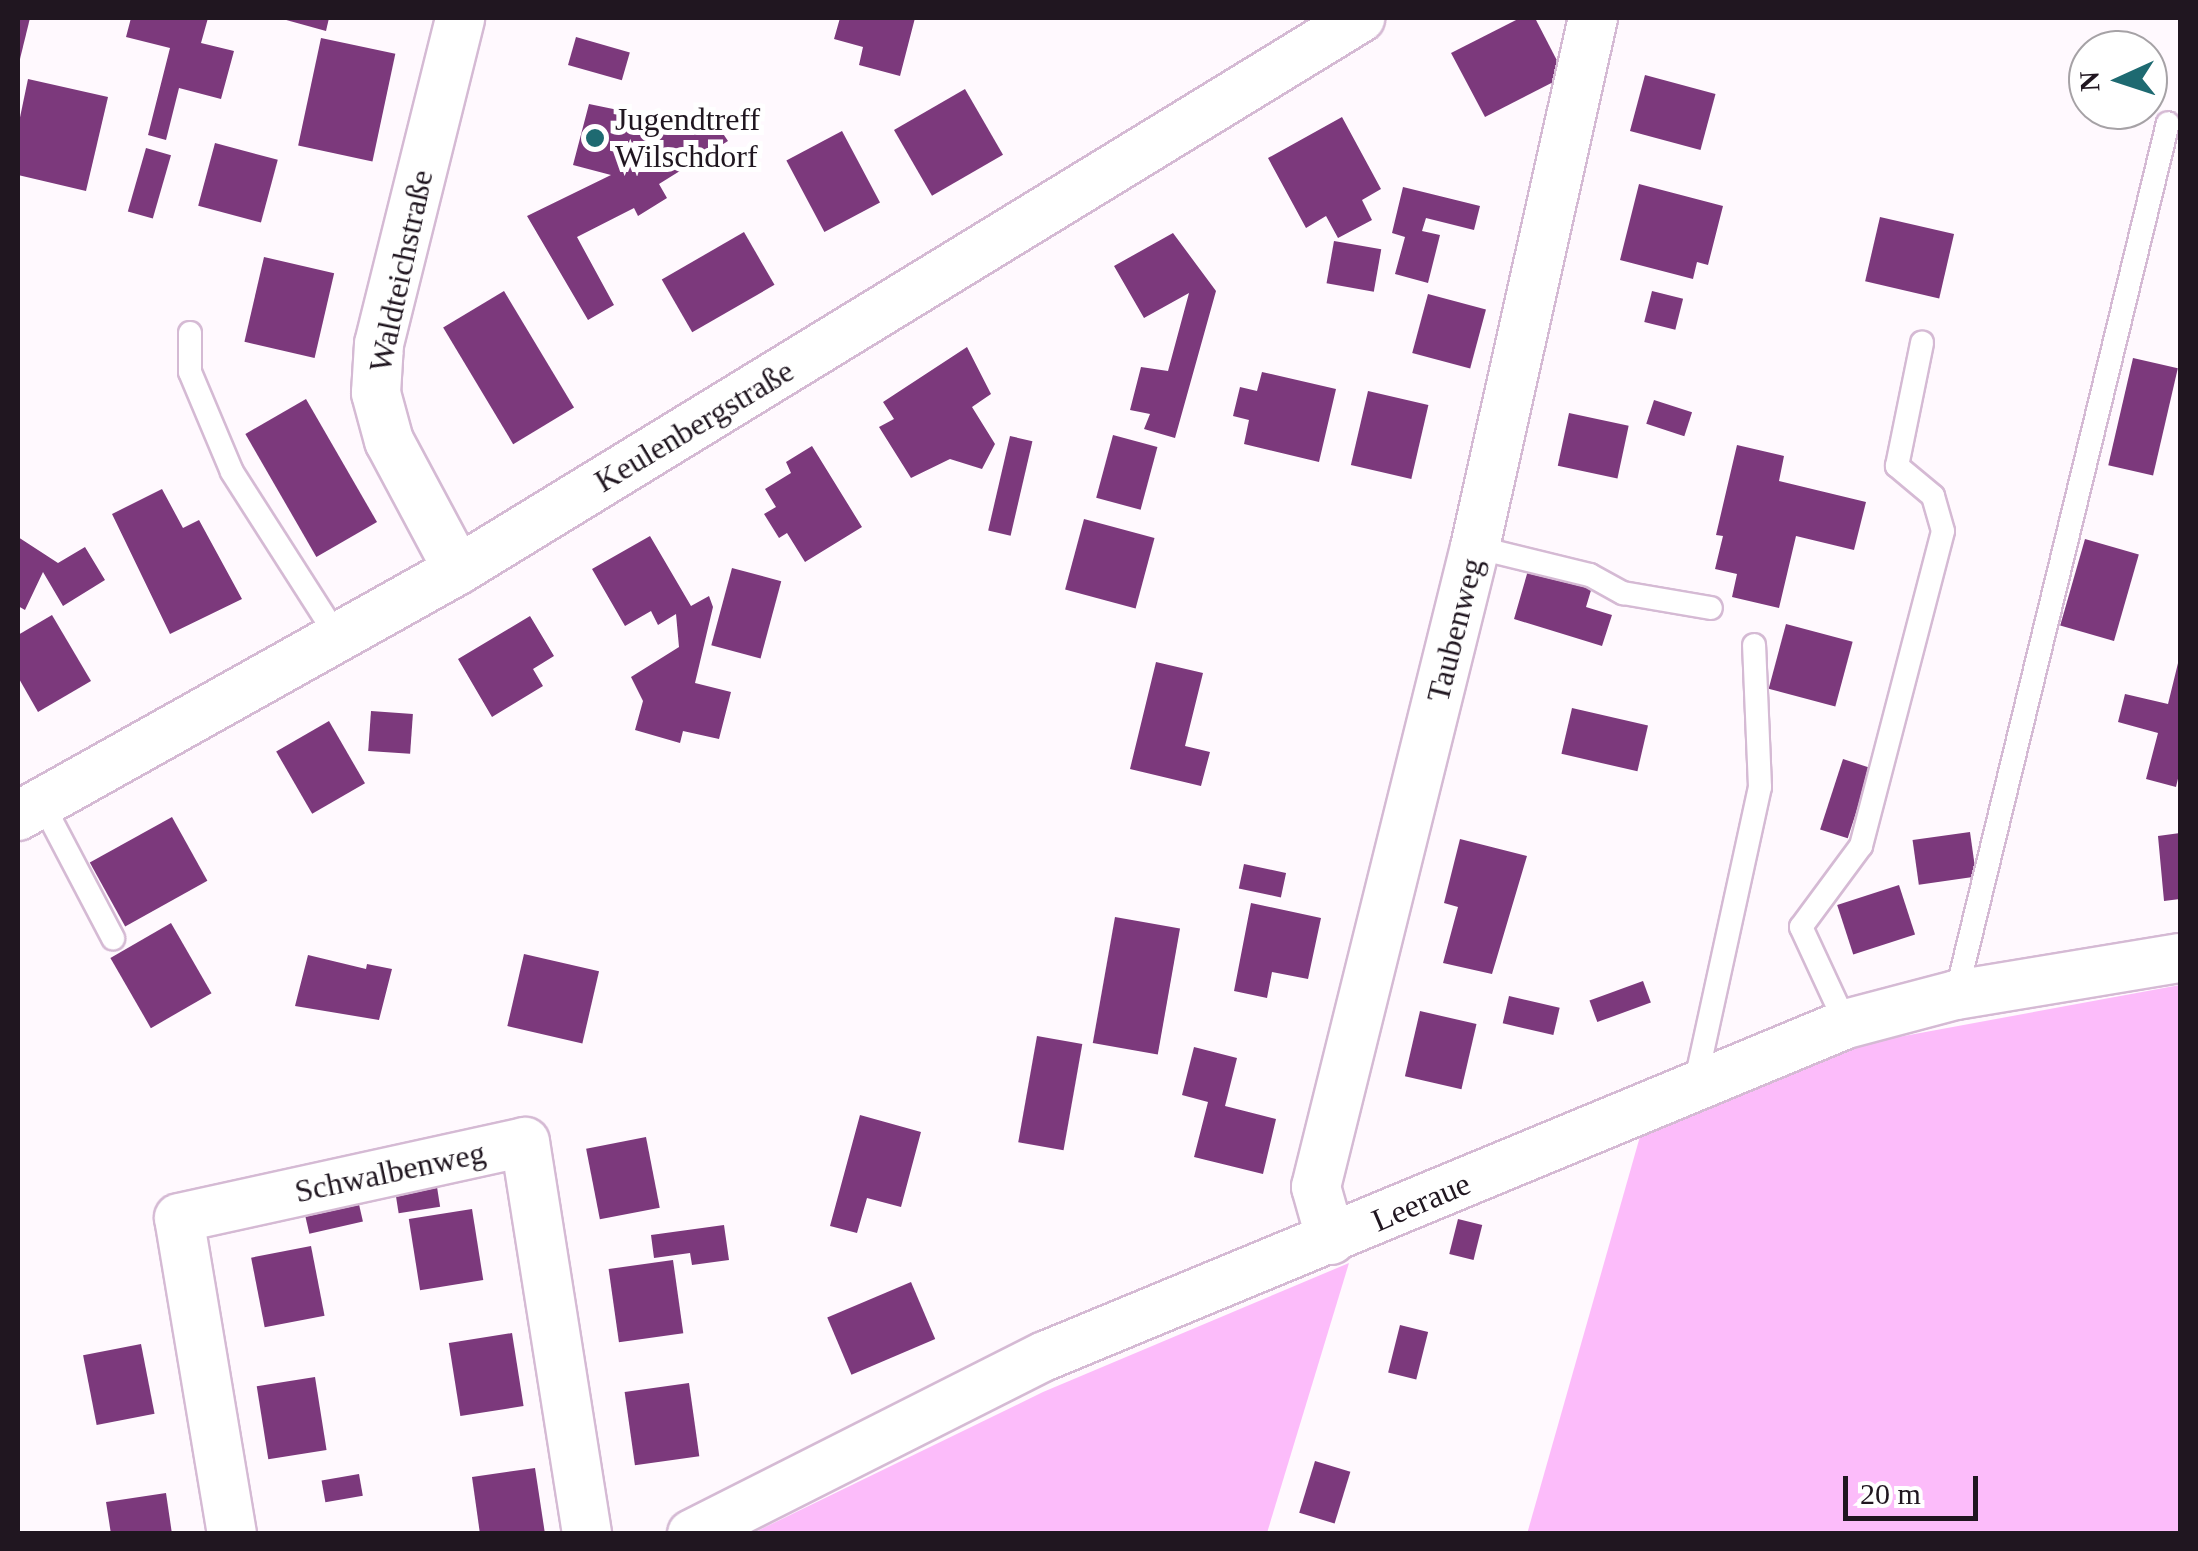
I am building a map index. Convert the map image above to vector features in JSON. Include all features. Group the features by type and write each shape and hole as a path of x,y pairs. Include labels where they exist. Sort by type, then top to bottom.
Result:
{"street":[{"name":"Waldteichstraße","path":"458,570 389,441 376,393 379,344 460,18"},
{"name":"Keulenbergstraße","path":"30,810 458,570 1360,18"},
{"name":"Taubenweg","path":"1331,1240 1316,1187 1475,547 1593,18"},
{"name":"Leeraue","path":"692,1534 1045,1356 1846,1024 1956,995 2180,958"},
{"name":"Schwalbenweg","path":"232,1534 179,1218 526,1142 587,1534"}],"lane":[{"path":"1956,995 2167,130"},
{"path":"190,333 190,372 232,472 338,638"},
{"path":"1846,1024 1801,926 1861,846 1943,530 1933,496 1898,466 1922,343"},
{"path":"1475,547 1590,575 1623,593 1711,608"},
{"path":"1696,1085 1760,787 1754,645"},
{"path":"30,810 113,938"}],"shaded area":[{"path":"2180,985 2180,1533 1527,1534 1641,1133 1866,1043"},
{"path":"1349,1263 1267,1533 753,1533 1043,1392"}],"building":[{"path":"18,18 30,18 19,63 18,63"},
{"path":"131,18 208,18 201,43 234,51 221,99 179,88 166,140 148,135 170,48 126,37"},
{"path":"279,18 329,18 326,31"},
{"path":"840,18 915,18 900,76 859,65 863,47 834,39"},
{"path":"1520,18 1535,18 1565,76 1485,117 1451,53"},
{"path":"576,37 630,52 622,80 568,65"},
{"path":"321,38 395,54 372,161 298,146"},
{"path":"1645,75 1716,94 1701,150 1630,131"},
{"path":"28,79 108,97 86,191 18,175 18,127"},
{"path":"965,89 1003,155 932,196 894,130"},
{"path":"589,104 652,117 660,126 677,117 685,130 709,113 728,141 659,184 667,198 638,216 634,208 577,237 614,305 588,320 527,216 611,175 573,165"},
{"path":"1342,117 1381,189 1362,200 1372,220 1338,238 1326,216 1306,228 1268,158"},
{"path":"842,131 880,203 824,232 786,161"},
{"path":"215,143 278,160 261,223 198,206"},
{"path":"146,148 171,155 153,219 128,211"},
{"path":"1639,184 1723,206 1708,265 1697,262 1693,279 1620,260"},
{"path":"1403,187 1480,206 1474,230 1426,218 1422,231 1440,235 1428,283 1395,274 1405,237 1392,233"},
{"path":"1880,217 1954,234 1939,298 1865,281"},
{"path":"744,232 774,285 692,332 662,280"},
{"path":"1173,233 1216,291 1175,438 1144,429 1150,414 1130,410 1141,367 1168,371 1189,293 1144,318 1114,266"},
{"path":"1334,241 1381,249 1374,292 1327,283"},
{"path":"264,257 334,273 315,358 244,342"},
{"path":"504,291 574,408 513,444 443,328"},
{"path":"1652,291 1683,299 1675,330 1644,322"},
{"path":"1428,294 1486,310 1470,368 1412,353"},
{"path":"967,347 991,394 972,407 995,444 982,469 950,459 911,478 879,427 894,419 883,402"},
{"path":"2133,358 2178,368 2153,476 2108,465"},
{"path":"1262,372 1336,389 1319,462 1244,444 1249,420 1233,416 1240,387 1257,391"},
{"path":"1368,391 1428,405 1411,479 1351,465"},
{"path":"306,399 377,522 316,557 245,434"},
{"path":"1654,400 1692,412 1684,436 1646,424"},
{"path":"1569,413 1629,426 1617,479 1558,466"},
{"path":"1113,435 1157,447 1141,510 1096,498"},
{"path":"1010,436 1032,441 1011,536 988,531"},
{"path":"1737,445 1784,456 1779,481 1866,502 1854,550 1796,536 1779,608 1732,597 1737,574 1715,569 1723,536 1716,535"},
{"path":"812,446 862,527 805,562 787,533 779,538 764,514 776,507 765,489 791,473 786,462"},
{"path":"162,489 183,528 199,520 242,599 170,634 112,514"},
{"path":"1084,519 1155,538 1136,608 1065,590"},
{"path":"650,536 691,606 709,596 713,607 695,683 731,692 719,739 683,731 680,743 635,730 643,701 631,677 679,647 676,614 658,625 651,611 625,626 592,569"},
{"path":"18,537 58,563 85,547 105,580 63,606 43,572 25,610 18,606"},
{"path":"2085,539 2139,554 2114,641 2060,626"},
{"path":"1529,567 1592,587 1586,607 1612,615 1602,646 1514,619"},
{"path":"732,568 781,581 761,658 711,645"},
{"path":"52,615 91,681 38,712 18,677 18,635"},
{"path":"530,616 554,656 533,669 543,686 492,717 458,659"},
{"path":"1786,624 1853,642 1835,707 1769,689"},
{"path":"2179,659 2180,770 2176,787 2146,779 2158,733 2118,722 2125,694 2168,704"},
{"path":"1156,662 1203,673 1185,746 1210,752 1201,786 1130,769"},
{"path":"1572,708 1648,726 1637,771 1561,754"},
{"path":"371,711 413,714 410,754 368,751"},
{"path":"329,721 365,783 312,814 276,752"},
{"path":"1843,759 1871,768 1848,838 1820,829"},
{"path":"172,817 207,881 125,926 90,863"},
{"path":"1970,832 1976,877 1919,885 1913,840"},
{"path":"2180,833 2180,899 2164,901 2158,836"},
{"path":"1460,839 1527,856 1492,974 1443,963 1458,907 1444,903"},
{"path":"1244,864 1286,873 1281,897 1239,888"},
{"path":"1899,885 1915,934 1853,955 1837,905"},
{"path":"1251,903 1321,918 1308,979 1272,972 1267,998 1234,991"},
{"path":"1115,917 1180,928 1158,1055 1093,1043"},
{"path":"171,923 212,993 151,1028 110,958"},
{"path":"524,954 599,971 582,1043 507,1026"},
{"path":"308,955 366,969 367,964 392,969 379,1020 295,1006"},
{"path":"1643,981 1651,1003 1597,1022 1589,1000"},
{"path":"1509,996 1560,1008 1553,1035 1503,1023"},
{"path":"1420,1011 1477,1024 1461,1089 1405,1076"},
{"path":"1037,1036 1082,1044 1064,1150 1018,1142"},
{"path":"1194,1047 1237,1058 1225,1106 1276,1119 1263,1174 1194,1157 1208,1102 1182,1095"},
{"path":"860,1115 921,1132 901,1207 867,1198 857,1233 830,1226"},
{"path":"646,1137 660,1208 600,1219 586,1149"},
{"path":"437,1187 440,1207 399,1213 396,1194"},
{"path":"358,1200 363,1221 309,1234 304,1212"},
{"path":"472,1209 483,1280 420,1290 409,1219"},
{"path":"1458,1219 1482,1225 1474,1260 1449,1254"},
{"path":"724,1225 729,1260 692,1265 690,1253 654,1258 651,1235"},
{"path":"311,1246 325,1316 265,1327 251,1258"},
{"path":"673,1260 683,1333 619,1342 609,1269"},
{"path":"911,1282 935,1339 851,1375 827,1318"},
{"path":"1400,1325 1428,1332 1416,1380 1388,1373"},
{"path":"512,1333 524,1406 460,1416 449,1343"},
{"path":"141,1344 155,1414 97,1425 83,1355"},
{"path":"315,1377 327,1450 268,1459 257,1386"},
{"path":"689,1383 699,1456 635,1465 625,1392"},
{"path":"1315,1461 1350,1472 1335,1523 1299,1513"},
{"path":"535,1468 545,1534 480,1534 472,1477"},
{"path":"359,1474 363,1496 325,1502 322,1481"},
{"path":"166,1493 172,1534 111,1534 106,1502"}],"place":[{"name":"Jugendtreff Wilschdorf","path":"595,138"}]}
